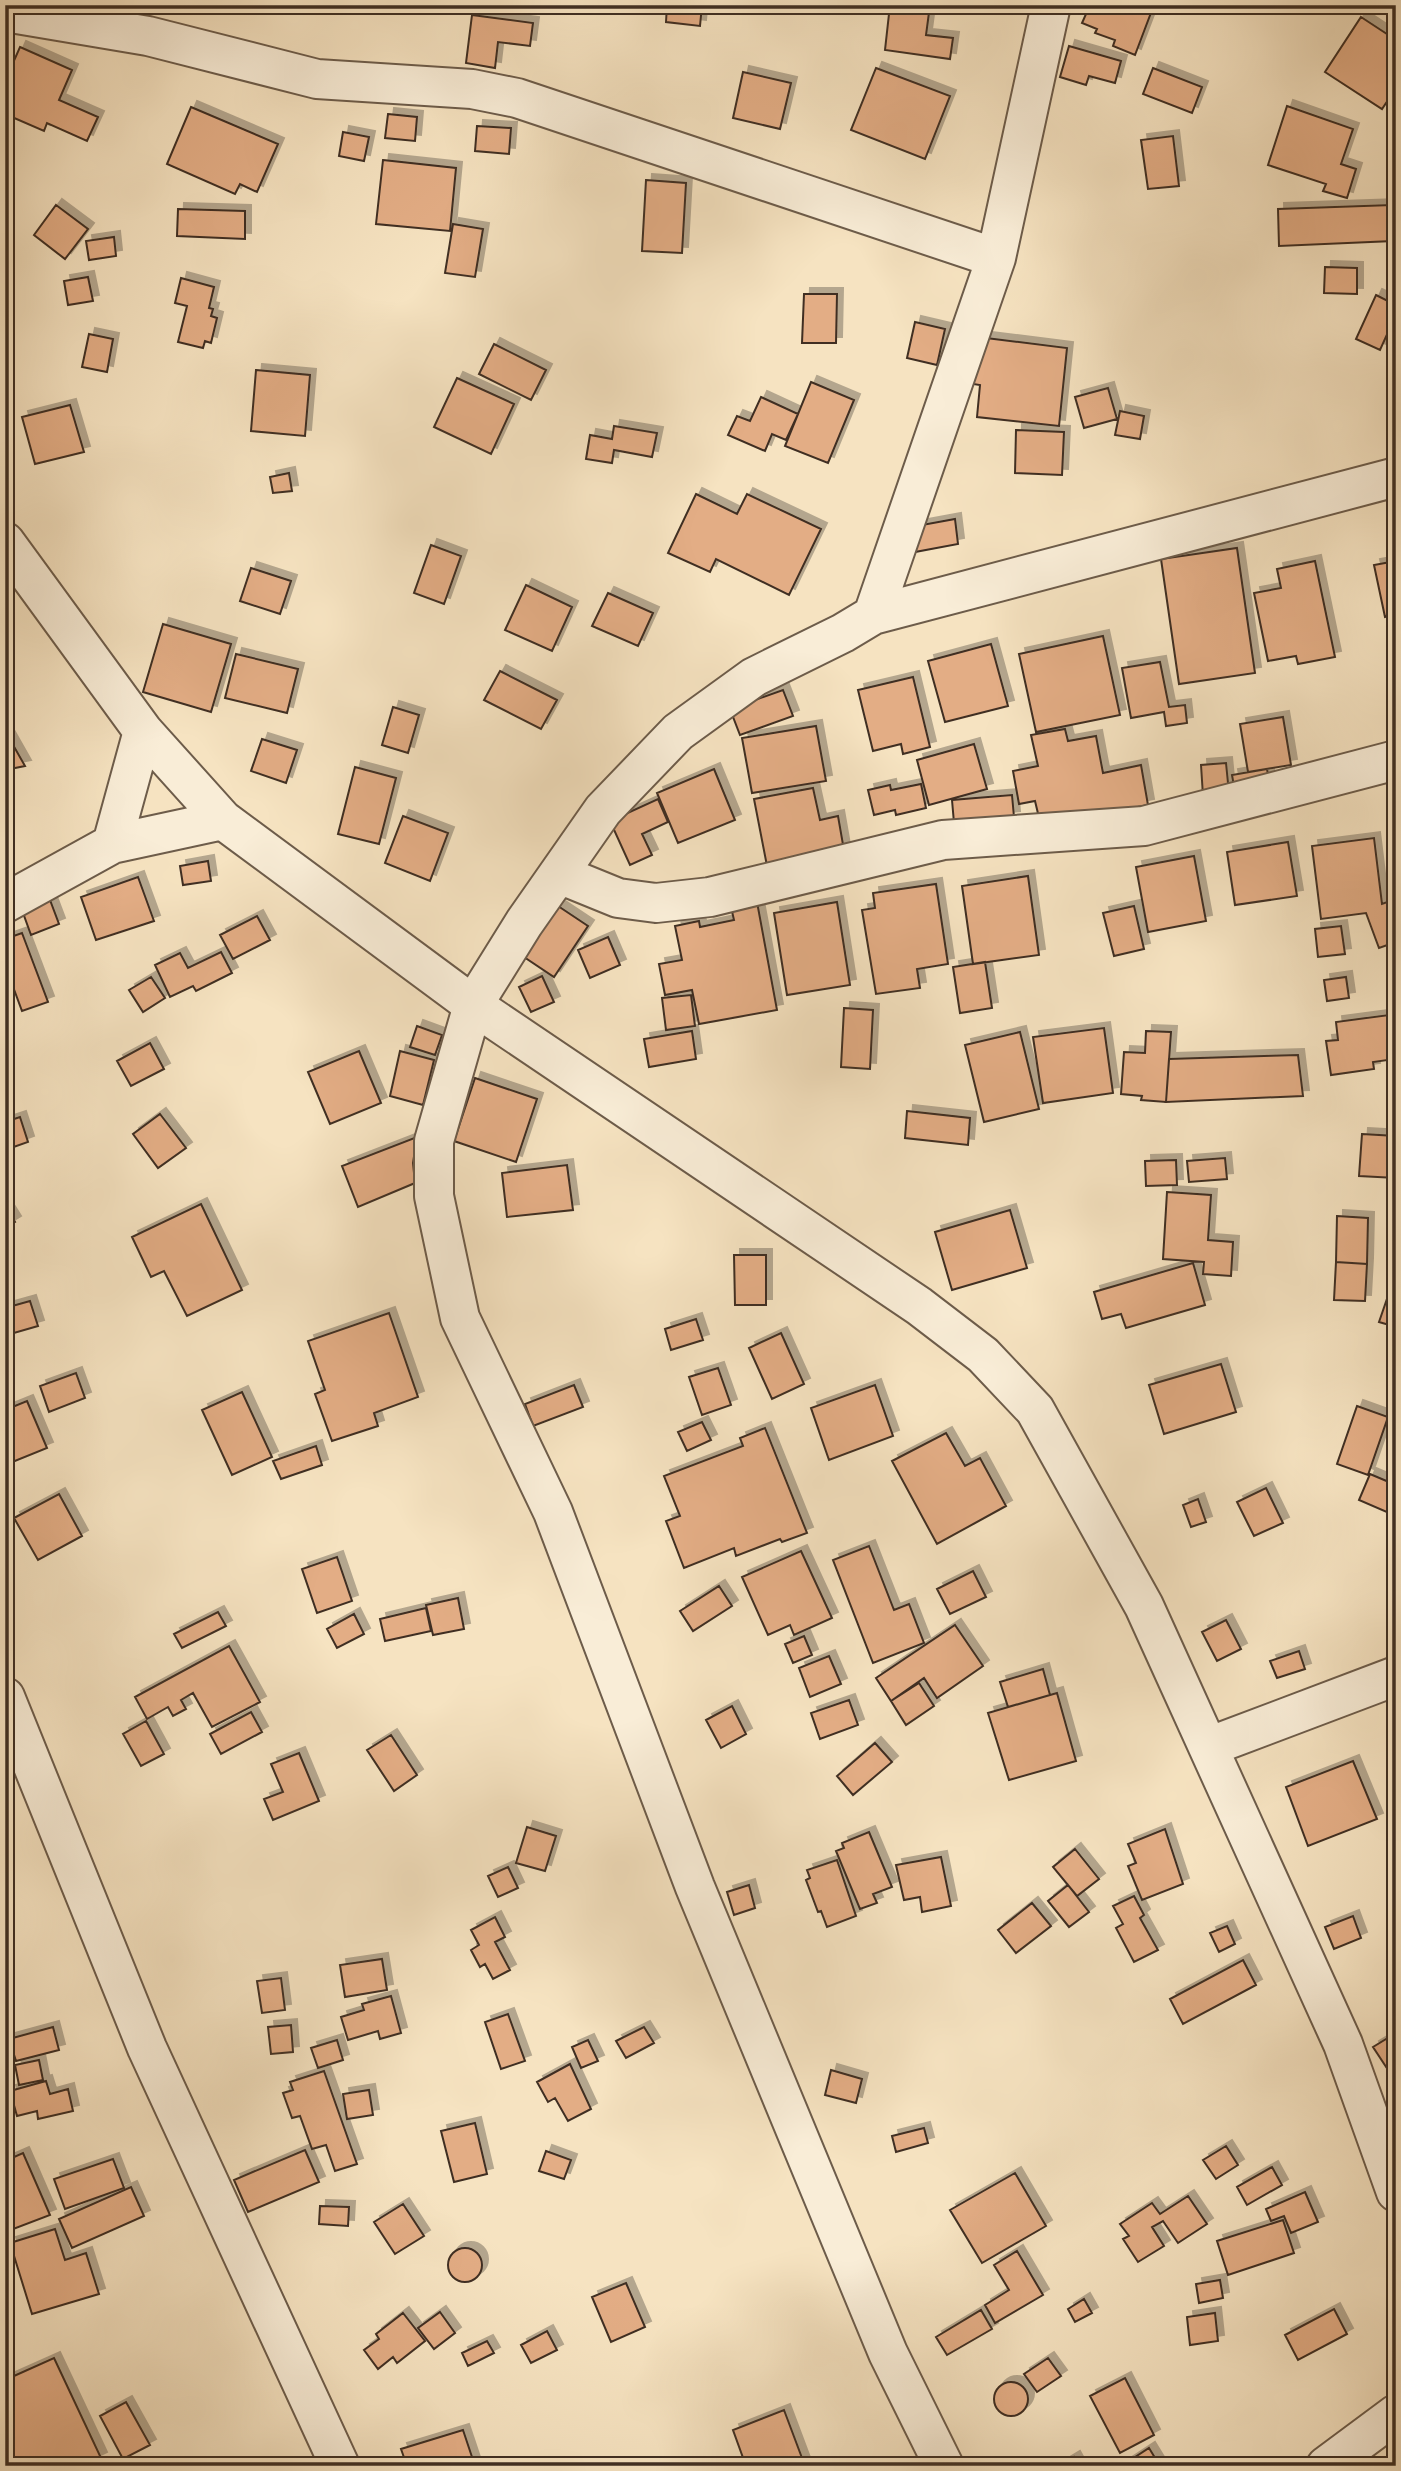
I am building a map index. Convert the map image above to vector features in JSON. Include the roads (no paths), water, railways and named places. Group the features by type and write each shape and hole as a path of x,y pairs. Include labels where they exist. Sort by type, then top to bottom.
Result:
{"street":[{"path":"873,615 996,258 1051,5"},
{"path":"5,12 148,36 317,79 471,89 517,98 996,258"},
{"path":"943,2466 888,2353 701,1900 553,1511 460,1318 434,1196 434,1141 473,1005 524,923 603,810 678,732 754,677 843,633 873,615 1396,477"},
{"path":"5,542 143,731 223,820 473,1005 919,1306 983,1355 1035,1409 1144,1606 1343,2044 1396,2192"},
{"path":"112,844 143,731"},
{"path":"558,874 618,898 656,903 710,897 943,840 1144,826 1394,766"},
{"path":"5,903 112,844 223,820"},
{"path":"1208,1747 1396,1676"},
{"path":"5,1697 147,2048 340,2466"},
{"path":"1326,2466 1396,2414"}]}
